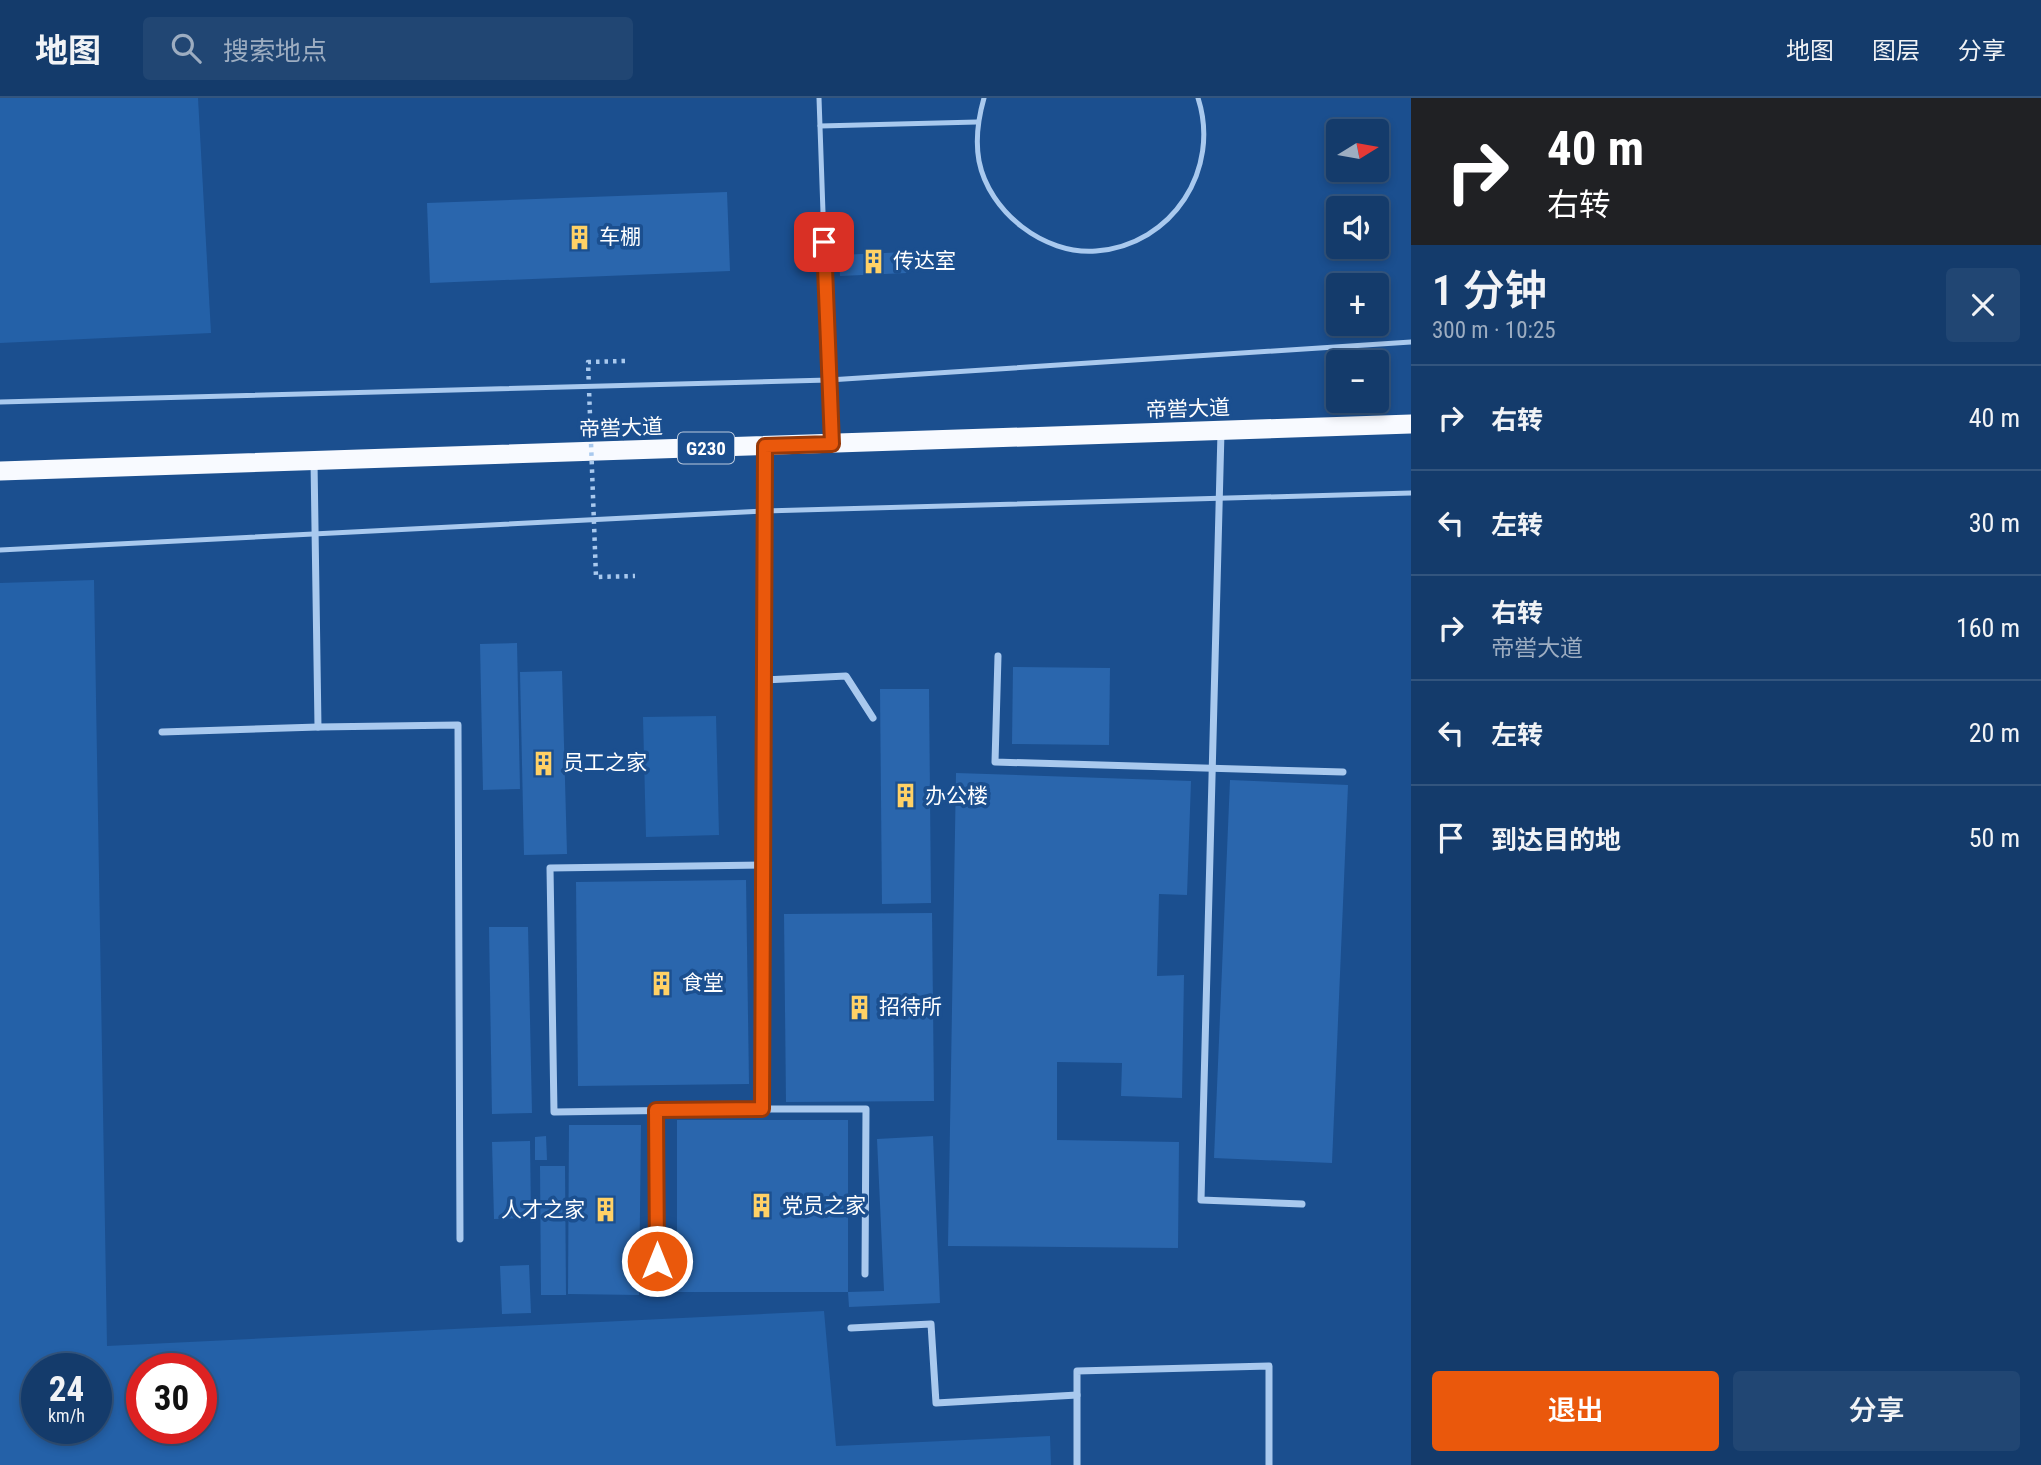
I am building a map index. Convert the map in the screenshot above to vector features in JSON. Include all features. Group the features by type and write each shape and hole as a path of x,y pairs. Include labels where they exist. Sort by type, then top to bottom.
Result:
{"highway":[{"name":"帝喾大道","path":"0,471 1411,424"}],"street":[{"path":"1221,431 1201,1200 1302,1204"},
{"path":"762,1109 765,446"},
{"path":"314,460 318,727"},
{"path":"998,656 995,762 1343,772"},
{"path":"764,680 846,676 873,719"},
{"path":"162,732 458,725 460,1239"},
{"path":"763,865 550,868 554,1112 866,1109 866,1274"},
{"path":"656,1110 657,1287"},
{"path":"851,1328 931,1324 936,1403 1077,1395"},
{"path":"1077,1465 1077,1371 1269,1366 1269,1465"}],"lane":[{"path":"818,98 832,444"},
{"path":"984,98 976,122 979,162 994,198 1021,227 1056,246 1095,251 1133,243 1145,236 1167,222 1191,191 1204,154 1204,118 1198,98"},
{"path":"820,126 976,122"},
{"path":"0,402 829,380 1411,342"},
{"path":"0,550 764,511 1411,493"}],"path":[{"path":"625,361 588,362 596,577 635,576"}],"shaded area":[{"path":"0,98 198,98 211,333 0,343"},
{"path":"94,580 107,1346 824,1311 836,1446 1050,1436 1051,1465 0,1465 0,583"},
{"path":"716,716 719,835 646,837 643,717"}],"building":[{"name":"车棚","path":"727,192 730,271 430,283 427,203"},
{"name":"传达室","path":"907,252 907,273 840,276 839,255"},
{"path":"517,643 520,789 483,790 480,644"},
{"path":"1013,667 1110,668 1109,745 1012,744"},
{"name":"员工之家","path":"562,671 567,854 524,855 520,672"},
{"name":"办公楼","path":"880,689 929,689 931,903 882,904"},
{"path":"956,773 1191,781 1187,895 1159,894 1157,976 1184,975 1182,1098 1121,1096 1122,1063 1057,1062 1057,1140 1179,1142 1178,1248 948,1246"},
{"path":"1230,780 1348,785 1332,1163 1214,1158"},
{"name":"食堂","path":"746,880 749,1084 578,1086 576,882"},
{"name":"招待所","path":"932,913 934,1101 786,1102 784,914"},
{"path":"489,927 528,927 532,1113 492,1114"},
{"name":"党员之家","path":"677,1120 848,1120 848,1292 677,1292"},
{"name":"人才之家","path":"569,1125 641,1125 639,1295 568,1294"},
{"path":"546,1136 547,1160 535,1160 535,1137"},
{"path":"933,1136 940,1303 849,1307 848,1292 884,1291 877,1139"},
{"path":"530,1141 531,1218 494,1219 492,1142"},
{"path":"540,1166 565,1166 566,1295 541,1295"},
{"path":"529,1265 531,1313 502,1314 500,1266"}],"place":[{"name":"车棚","path":"579,237"},
{"name":"传达室","path":"873,261"},
{"name":"员工之家","path":"543,763"},
{"name":"办公楼","path":"905,796"},
{"name":"食堂","path":"662,983"},
{"name":"招待所","path":"859,1007"},
{"name":"党员之家","path":"762,1206"},
{"name":"人才之家","path":"605,1210"}],"route":[{"path":"657,1261 656,1110 762,1109 765,446 832,444 824,242"}]}
